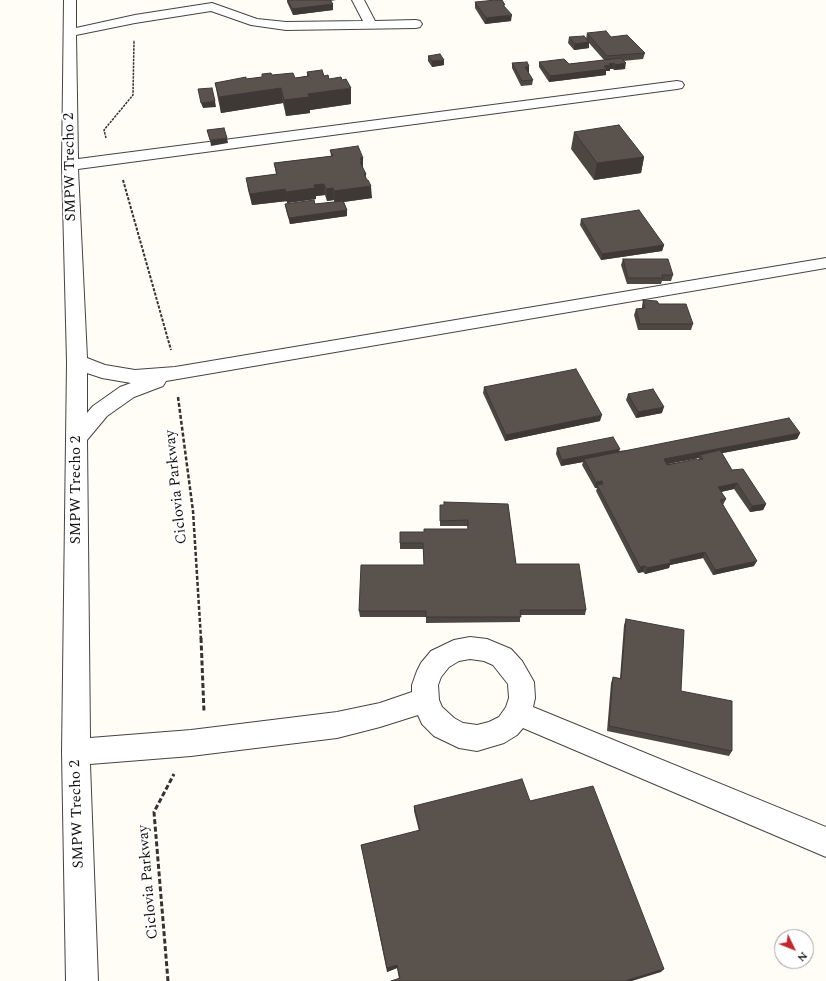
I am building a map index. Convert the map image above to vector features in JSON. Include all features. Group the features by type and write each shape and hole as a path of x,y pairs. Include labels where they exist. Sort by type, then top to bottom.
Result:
{"street":[{"name":"SMPW Trecho 2","path":"70,0 70,165 77,362 76,752 82,981"},
{"path":"358,0 371,25"},
{"path":"69,33 214,4 255,22 286,26 416,24"},
{"path":"70,165 677,85"},
{"path":"77,362 102,371 135,377 176,374 826,264"},
{"path":"77,438 100,411 126,392 176,374"},
{"path":"470,648 487,650 502,657 514,668 521,682 522,698 518,713 508,726 494,734 477,738 459,735 444,727 432,716 426,700 425,685 430,671 440,659 454,651 470,648"},
{"path":"76,752 191,743 337,725 380,715 426,700"},
{"path":"518,713 826,842"}],"path":[{"name":"Ciclovia Parkway","path":"135,19 133,95 104,130 109,148 116,159 166,330 176,374 193,511 205,710 191,743 154,812 168,981"}],"building":[{"path":"288,0 330,0 333,4 292,9"},
{"path":"502,0 505,5 503,5 512,15 486,18 475,2"},
{"path":"606,31 611,37 627,35 645,53 607,56 587,33"},
{"path":"584,36 589,42 575,44 569,37"},
{"path":"440,54 444,60 432,61 428,56"},
{"path":"621,58 626,63 615,65 614,63 604,66 607,69 550,76 539,62 564,59 569,64"},
{"path":"527,62 529,66 525,67 533,80 522,81 512,63"},
{"path":"322,70 324,76 328,75 329,79 341,77 342,80 346,79 351,88 308,94 309,97 284,100 281,88 219,97 215,83 246,77 246,79 262,77 262,74 271,73 272,75 293,73 295,78 309,76 307,72"},
{"path":"212,88 215,101 201,103 198,89"},
{"path":"619,125 644,157 597,163 574,132"},
{"path":"224,128 227,138 210,140 207,130"},
{"path":"358,146 363,158 360,158 362,162 360,162 366,174 364,174 371,186 334,191 333,188 326,189 324,184 314,185 315,188 286,192 285,189 250,194 246,178 277,174 274,163 333,156 330,150"},
{"path":"314,200 315,204 343,201 347,210 289,218 285,204"},
{"path":"639,210 664,245 602,254 581,219"},
{"path":"623,259 668,259 673,275 662,275 663,278 628,278"},
{"path":"643,300 657,301 659,304 686,304 693,324 640,324 636,309 645,308"},
{"path":"576,369 602,415 506,435 484,387"},
{"path":"653,389 664,407 638,412 628,394"},
{"path":"789,418 800,433 664,459 667,465 703,459 700,455 720,450 732,470 743,469 766,504 752,506 737,483 718,487 726,499 720,500 757,561 715,570 705,552 670,560 671,563 647,568 645,566 640,567 597,485 603,484 602,481 596,482 584,459"},
{"path":"613,437 620,449 562,460 557,448"},
{"path":"444,502 508,504 516,564 579,564 586,610 520,610 521,617 426,617 426,611 359,611 361,565 424,565 423,543 400,543 400,532 424,532 424,529 468,529 468,520 440,521 440,505 444,505"},
{"path":"626,619 684,630 681,691 732,701 732,751 609,726 613,677 621,679"},
{"path":"522,779 530,801 593,786 664,969 624,981 391,981 400,978 397,965 387,968 361,845 420,830 414,806"}]}
